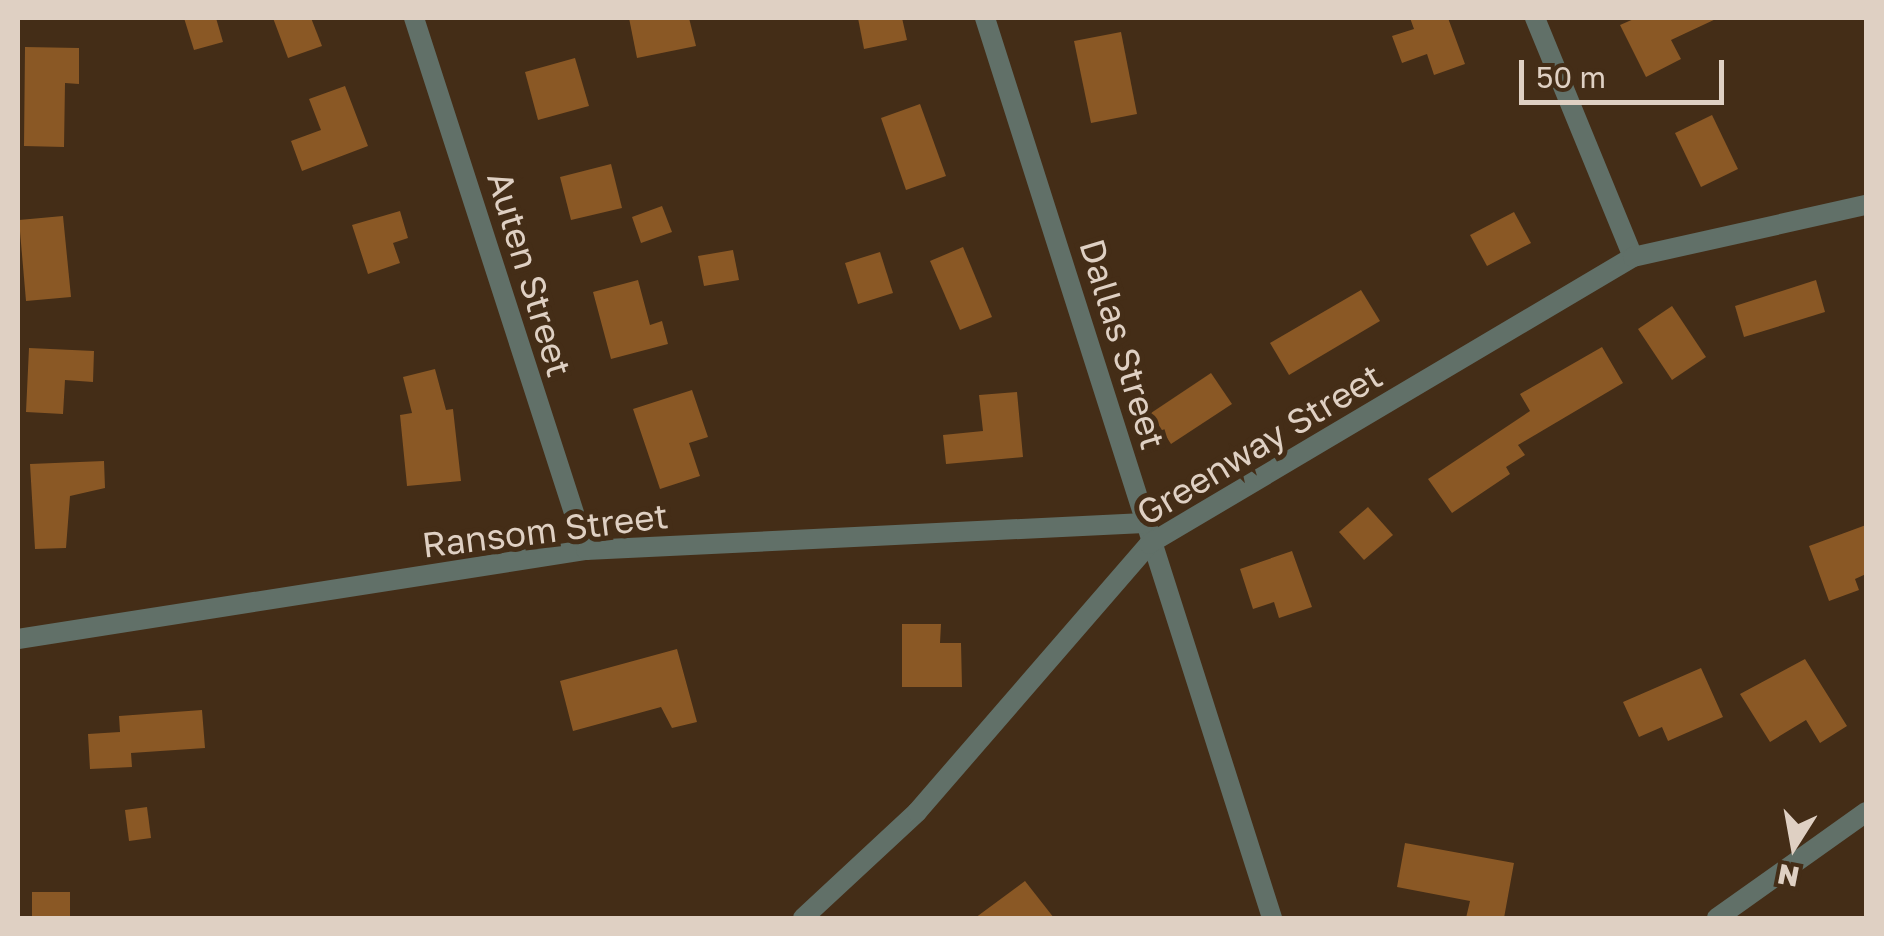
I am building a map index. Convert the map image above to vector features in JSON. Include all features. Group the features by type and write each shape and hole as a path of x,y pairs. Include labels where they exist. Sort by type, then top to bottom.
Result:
{"street":[{"name":"Auten Street","path":"414,18 586,550"},
{"name":"Dallas Street","path":"985,18 1272,918"},
{"path":"1535,18 1633,257"},
{"name":"Greenway Street","path":"803,918 917,812 1147,534 1633,257 1866,205"},
{"name":"Ransom Street","path":"18,640 586,550 1147,534"},
{"path":"1717,918 1866,812"}],"building":[{"path":"184,18 216,18 223,42 194,50"},
{"path":"273,18 311,18 322,46 288,58"},
{"path":"629,18 689,18 696,46 637,58"},
{"path":"858,18 902,18 907,40 864,49"},
{"path":"1410,18 1448,18 1465,64 1434,75 1427,54 1402,63 1392,36 1414,29"},
{"path":"1636,18 1718,18 1671,40 1681,59 1646,77 1620,25"},
{"path":"1121,32 1137,114 1091,123 1074,41"},
{"path":"25,47 79,48 79,84 65,83 64,147 24,146"},
{"path":"575,58 589,106 538,120 525,72"},
{"path":"345,86 368,146 302,171 291,141 321,130 309,99"},
{"path":"920,104 946,176 906,190 881,118"},
{"path":"1712,115 1738,169 1701,187 1675,133"},
{"path":"611,164 622,208 571,220 560,177"},
{"path":"662,206 672,232 641,243 632,217"},
{"path":"400,211 408,238 393,243 400,263 368,274 352,225"},
{"path":"1514,212 1531,243 1487,266 1470,235"},
{"path":"63,216 71,297 26,301 19,220"},
{"path":"963,247 992,317 960,330 930,261"},
{"path":"733,250 739,280 704,286 698,256"},
{"path":"880,252 893,293 858,304 845,263"},
{"path":"638,280 650,325 662,321 668,344 611,359 593,292"},
{"path":"1816,280 1825,312 1744,337 1735,306"},
{"path":"1361,290 1380,321 1289,375 1270,343"},
{"path":"1672,306 1706,357 1672,380 1638,329"},
{"path":"1602,347 1623,383 1518,445 1525,455 1506,467 1510,474 1452,513 1428,479 1530,411 1520,394"},
{"path":"29,348 94,351 93,382 65,380 63,414 26,412"},
{"path":"435,369 446,410 453,409 461,481 407,486 400,415 412,413 403,377"},
{"path":"1211,373 1232,404 1171,444 1151,413"},
{"path":"692,390 708,437 689,443 700,476 660,489 633,409"},
{"path":"1017,392 1023,457 946,464 943,435 983,431 979,395"},
{"path":"104,461 105,488 70,496 66,548 35,549 30,464"},
{"path":"1368,507 1393,535 1364,560 1339,532"},
{"path":"1866,525 1866,574 1855,579 1859,590 1829,601 1809,546"},
{"path":"1292,551 1312,607 1279,618 1274,602 1253,609 1240,569"},
{"path":"902,624 941,624 940,643 961,643 962,687 902,687"},
{"path":"677,649 697,722 672,728 661,707 573,731 560,681"},
{"path":"1805,659 1847,726 1820,743 1806,720 1770,742 1740,694"},
{"path":"1701,668 1723,717 1668,741 1662,727 1639,737 1623,702"},
{"path":"202,710 205,748 131,753 132,767 90,769 88,734 120,732 119,716"},
{"path":"147,807 151,838 129,841 125,810"},
{"path":"1405,843 1514,863 1504,918 1466,918 1470,901 1397,887"},
{"path":"1025,881 1054,918 975,918"},
{"path":"32,892 70,892 70,918 32,918"}]}
